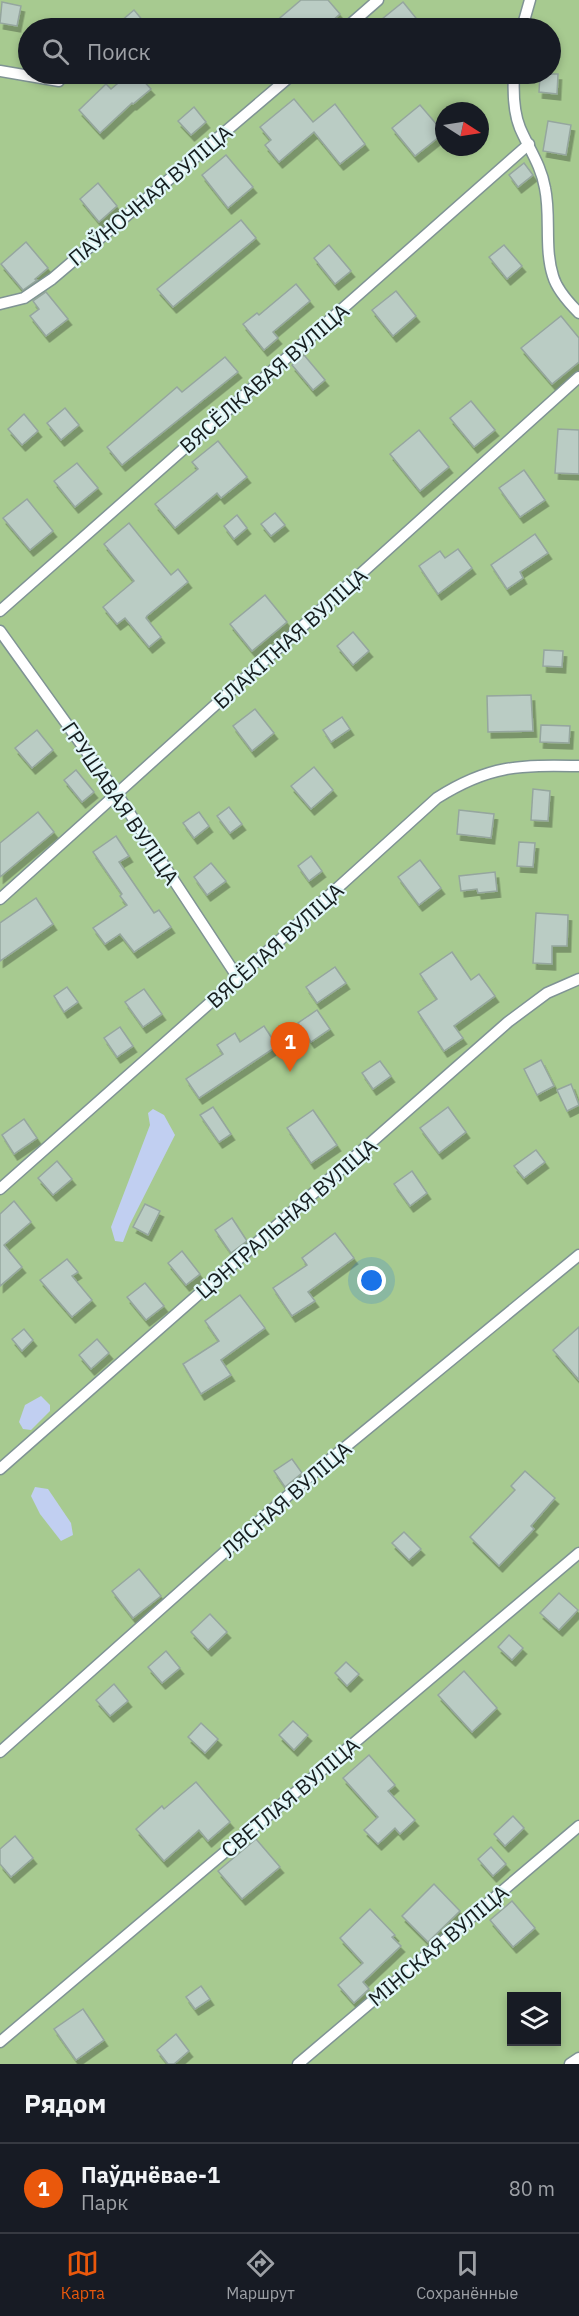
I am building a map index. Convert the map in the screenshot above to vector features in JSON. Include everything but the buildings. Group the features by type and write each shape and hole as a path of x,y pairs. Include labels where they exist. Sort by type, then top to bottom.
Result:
{"lane":[{"path":"357,18 378,0"},
{"path":"525,18 530,0"},
{"path":"0,71 18,74"},
{"name":"ПАЎНОЧНАЯ ВУЛІЦА","path":"0,304 24,298 52,279 281,84"},
{"path":"514,84 515,110 520,129 539,164 546,188 549,257 553,278 579,314"},
{"name":"ВЯСЁЛКАВАЯ ВУЛІЦА","path":"0,611 529,144"},
{"name":"БЛАКІТНАЯ ВУЛІЦА","path":"0,899 579,377"},
{"name":"ГРУШАВАЯ ВУЛІЦА","path":"0,631 117,794 238,978"},
{"name":"ВЯСЁЛАЯ ВУЛІЦА","path":"0,1189 437,798 458,785 499,769 528,765 579,766"},
{"name":"ЦЭНТРАЛЬНАЯ ВУЛІЦА","path":"0,1469 508,1022 547,993 579,980"},
{"name":"ЛЯСНАЯ ВУЛІЦА","path":"0,1752 310,1476 579,1255"},
{"name":"СВЕТЛАЯ ВУЛІЦА","path":"0,2042 579,1553"},
{"name":"МІНСКАЯ ВУЛІЦА","path":"298,2064 579,1826"},
{"path":"570,2064 579,2058"}],"green space":[{"path":"0,0 579,0 579,2064 0,2064"}],"water":[{"path":"153,1109 164,1115 175,1135 123,1242 115,1241 111,1227 150,1125 148,1113"},
{"path":"41,1396 50,1405 50,1411 31,1430 23,1429 19,1422 25,1405"},
{"path":"35,1487 48,1489 71,1523 73,1535 61,1541 40,1514 31,1496"}],"place":[{"name":"Паўднёвае-1","path":"290,1072"}]}
